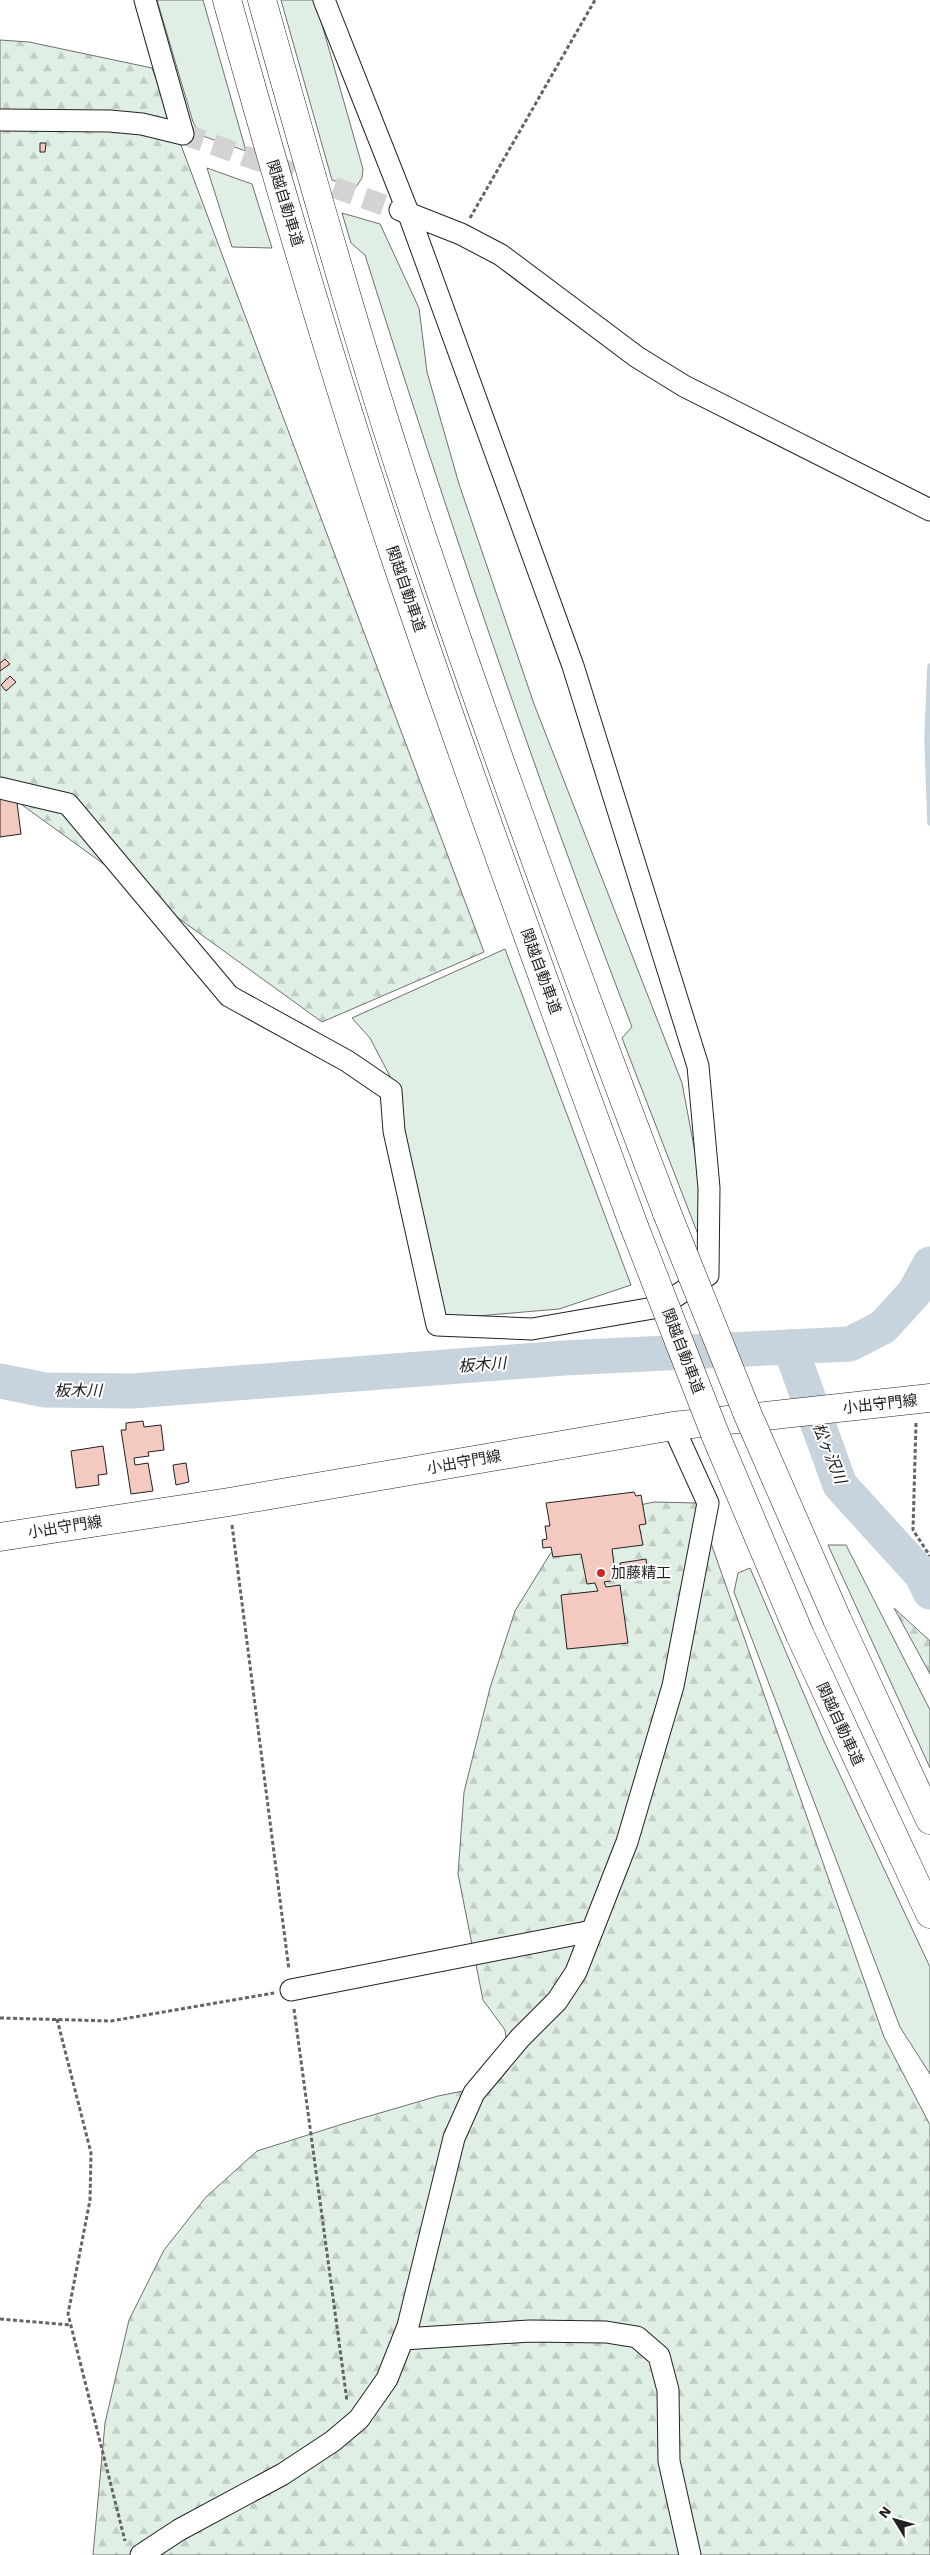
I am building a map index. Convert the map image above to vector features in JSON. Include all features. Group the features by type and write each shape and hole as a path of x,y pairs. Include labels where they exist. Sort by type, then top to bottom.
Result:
{"main road":[{"name":"関越自動車道","path":"227,0 328,346 397,564 543,978 634,1226 715,1434 800,1635 930,1914"},
{"path":"262,0 357,325 427,552 572,963 666,1213 748,1415 836,1619 930,1820"},
{"name":"小出守門線","path":"0,1537 229,1502 673,1426 923,1399"}],"street":[{"path":"0,120 110,121 142,124 183,134 145,0"},
{"path":"0,788 68,804 228,996 347,1061 391,1090 394,1131 437,1325 532,1329 660,1307 708,1275 709,1188 698,1066 573,666 324,0"},
{"path":"403,211 461,234 501,255 637,357 684,386 930,510"},
{"path":"133,2548 179,2530 283,2474 350,2427 358,2419 386,2379 403,2339 454,2138 474,2094 520,2038 557,2001 576,1972 627,1842 673,1686 708,1503 673,1426"},
{"path":"291,1990 592,1931"},
{"path":"403,2339 530,2331 606,2332 637,2337 659,2356 668,2390 669,2461 690,2555"}],"path":[{"path":"461,234 595,0"},
{"path":"923,1399 913,1530 930,1556"},
{"path":"229,1502 291,1990 350,2427"},
{"path":"0,2018 111,2021 291,1990"},
{"path":"56,2019 91,2153 90,2200 68,2314 133,2548"},
{"path":"0,2319 71,2325"}],"green space":[{"path":"157,0 203,0 246,151 200,135 193,122"},
{"path":"281,0 315,0 363,169 362,178 356,187 332,180"},
{"path":"0,40 29,42 152,68 484,952 322,1022 0,789"},
{"path":"207,168 252,184 272,248 232,247"},
{"path":"342,213 380,224 419,308 427,372 459,484 534,704 682,1083 706,1211 699,1237 622,1038 632,1027 560,836 492,643 365,255 351,243"},
{"path":"505,949 631,1285 559,1309 442,1319 395,1086 370,1038 352,1018"},
{"path":"654,1502 697,1503 884,2037 930,2125 930,2555 93,2555 105,2423 129,2320 164,2250 206,2197 257,2151 438,2096 478,2088 508,2055 505,2030 483,2000 458,1874 464,1792 490,1688 515,1611 550,1554 597,1514"},
{"path":"828,1545 846,1545 930,1710 930,1768"},
{"path":"750,1568 824,1741 930,1967 930,2074 900,2027 734,1592 738,1573"},
{"path":"894,1608 930,1641 930,1674"}],"building":[{"path":"40,143 46,143 45,152 40,152"},
{"path":"5,659 10,664 0,671 0,663"},
{"path":"10,676 16,682 6,691 1,685"},
{"path":"16,795 21,834 0,837 0,797"},
{"path":"143,1421 144,1427 161,1425 164,1450 148,1452 149,1456 134,1458 135,1465 148,1463 153,1491 131,1494 121,1430 126,1430 126,1423"},
{"path":"103,1446 107,1474 98,1475 99,1485 76,1488 71,1451"},
{"path":"186,1463 189,1482 176,1485 173,1465"},
{"name":"加藤精工","path":"634,1492 636,1496 641,1495 646,1524 639,1525 643,1545 612,1549 616,1580 604,1582 606,1587 620,1585 628,1643 567,1649 561,1595 598,1591 595,1583 587,1584 581,1554 553,1557 551,1547 543,1548 542,1540 547,1539 545,1526 550,1526 546,1503"},
{"path":"646,1559 648,1575 622,1579 620,1563"}],"waterway":[{"path":"930,666 927,738 930,823"},
{"name":"板木川","path":"0,1381 45,1390 132,1391 564,1358 850,1344 883,1327 914,1293 930,1264"},
{"name":"松ヶ沢川","path":"790,1347 840,1485 922,1575 930,1592"}],"tunnel":[{"path":"183,134 398,210"}],"place":[{"name":"加藤精工","path":"601,1573"}]}
